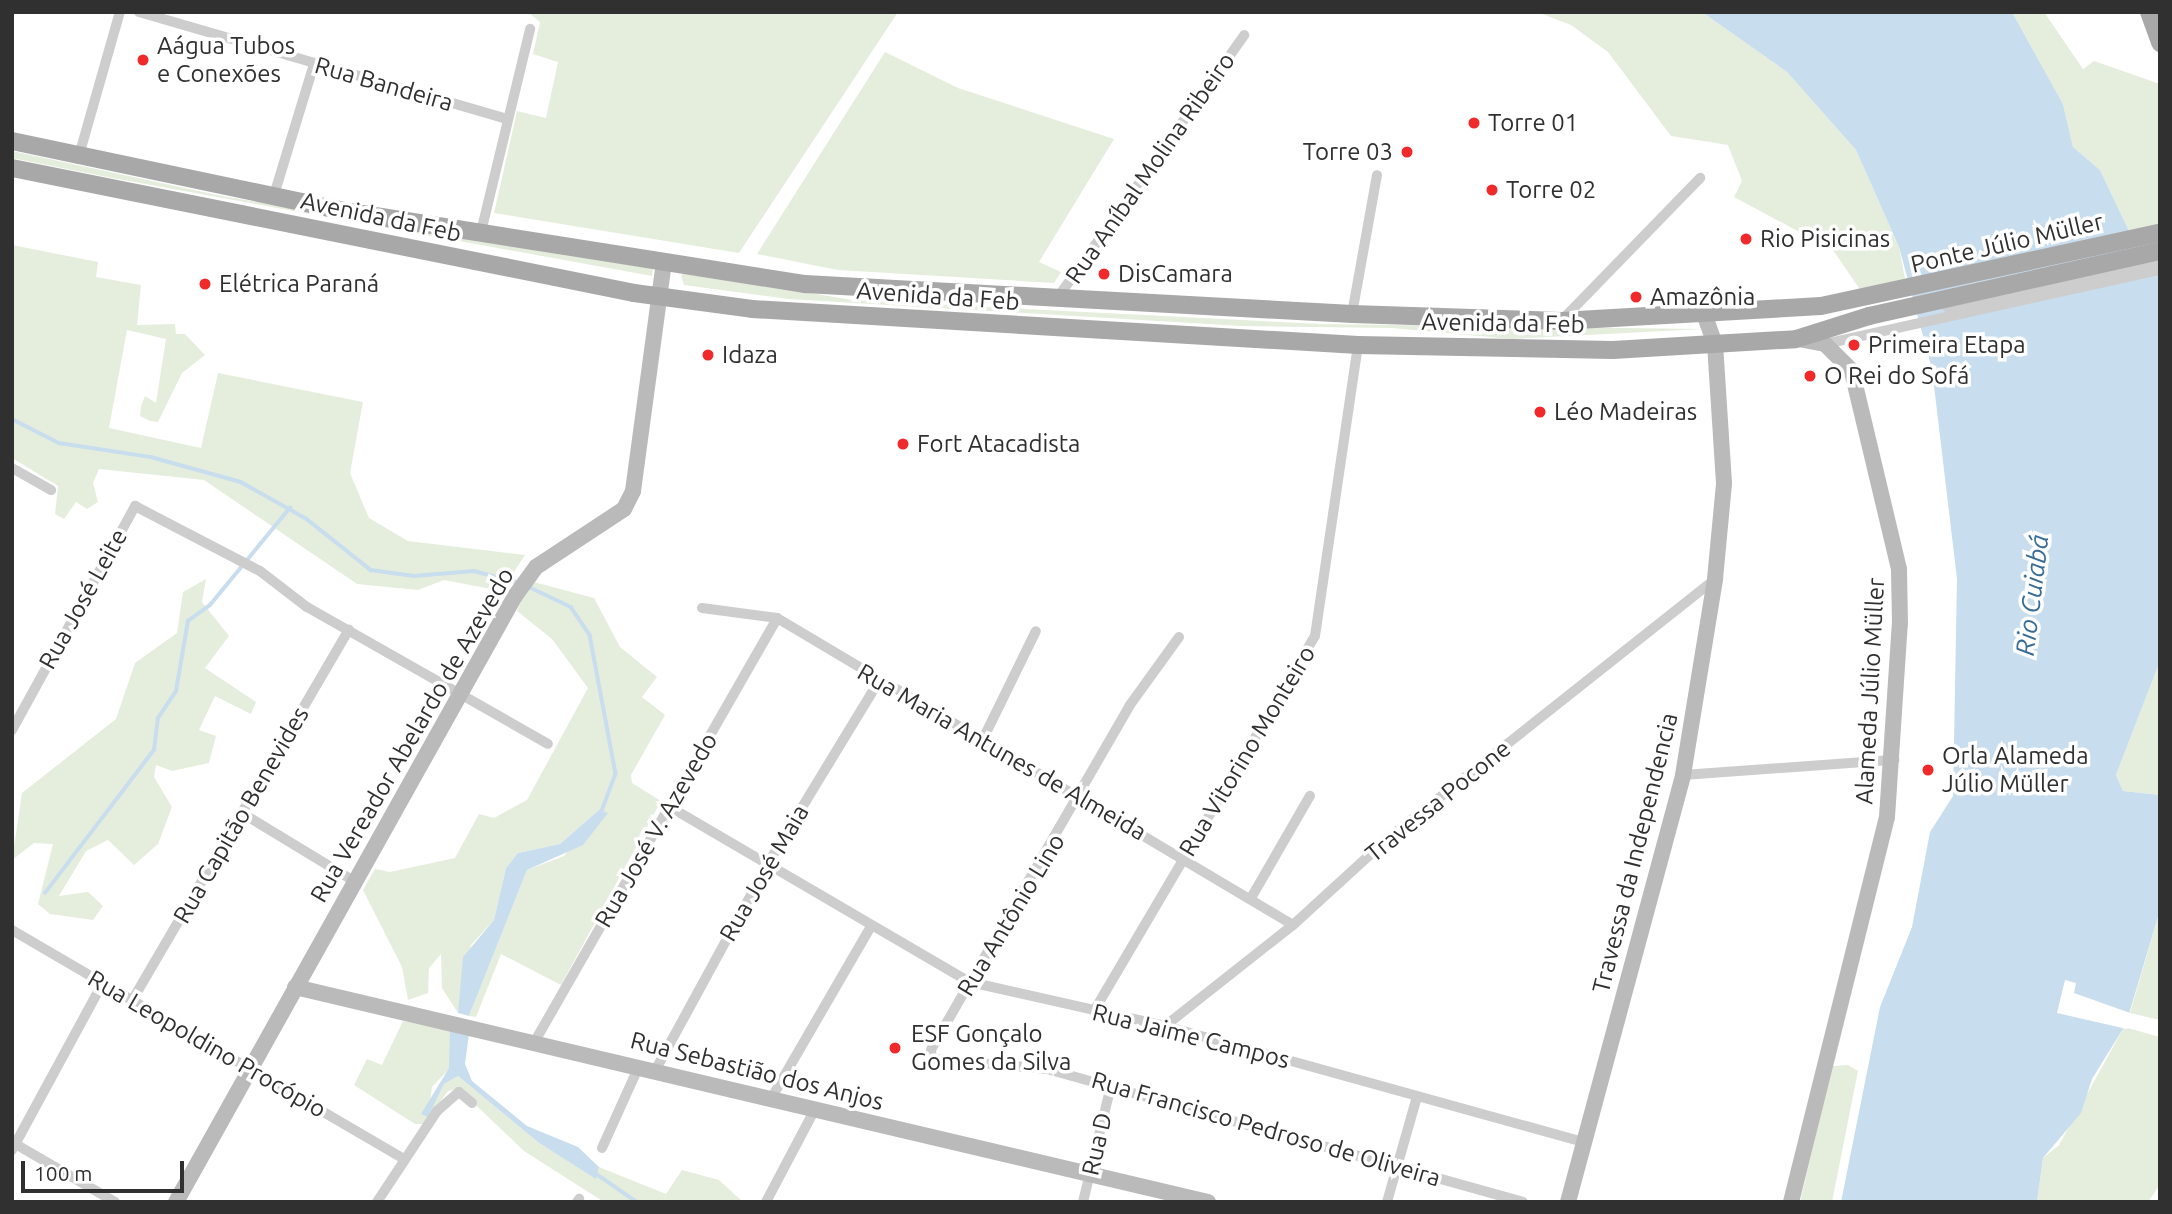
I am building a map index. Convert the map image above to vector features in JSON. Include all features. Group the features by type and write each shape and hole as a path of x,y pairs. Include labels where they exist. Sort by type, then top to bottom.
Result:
{"main road":[{"path":"2149,12 2160,43"},
{"name":"Avenida da Feb","path":"12,141 78,159 481,232 664,262 681,253 850,287 1056,300 1561,321 1704,314 1869,319"},
{"name":"Avenida da Feb","path":"12,167 658,296 964,324 1358,345 1613,350 1796,339 1869,319"},
{"name":"Ponte Júlio Müller","path":"1869,319 2160,233"},
{"name":"Ponte Júlio Müller","path":"1869,319 2160,251"}],"street":[{"path":"78,159 120,12"},
{"name":"Rua Bandeira","path":"139,12 508,119"},
{"path":"481,232 530,29"},
{"name":"Rua Aníbal Molina Ribeiro","path":"1056,300 1244,35"},
{"path":"274,195 314,64"},
{"path":"1352,314 1377,175"},
{"path":"1561,321 1590,297 1700,178"},
{"path":"1796,339 1825,344 1869,319 2160,261"},
{"name":"Rua Vereador Abelardo de Azevedo","path":"176,1202 249,1066 515,596 529,575 612,520 632,491 664,262"},
{"path":"1869,319 2160,271"},
{"path":"1590,297 1600,320"},
{"name":"Travessa da Independencia","path":"1568,1202 1683,775 1715,579 1724,483 1715,344 1704,314"},
{"name":"Alameda Júlio Müller","path":"1791,1202 1887,817 1894,760 1899,569 1852,371 1825,344"},
{"name":"Rua Vitorino Monteiro","path":"1094,1011 1315,636 1358,345"},
{"path":"12,468 51,490"},
{"name":"Rua José Leite","path":"12,730 135,506 251,567 349,630"},
{"name":"Travessa Pocone","path":"1165,1026 1293,925 1386,840 1715,579"},
{"name":"Rua Maria Antunes de Almeida","path":"702,608 777,618 879,681 1183,856 1293,925"},
{"name":"Rua José V. Azevedo","path":"535,1041 777,618"},
{"path":"349,630 463,691 548,744"},
{"name":"Rua Capitão Benevides","path":"132,999 349,630"},
{"path":"983,739 1036,631"},
{"name":"Rua Antônio Lino","path":"931,1050 1080,798 1130,705 1179,637"},
{"name":"Rua José Maia","path":"656,1069 766,865 879,681"},
{"path":"1683,775 1894,760"},
{"path":"1251,898 1310,796"},
{"name":"Rua Jaime Campos","path":"670,807 970,982 1165,1026 1584,1142"},
{"path":"242,813 354,881"},
{"path":"772,1097 871,926"},
{"name":"Rua Leopoldino Procópio","path":"12,930 249,1066 402,1158"},
{"path":"103,984 13,1146 115,1202"},
{"name":"Rua Sebastião dos Anjos","path":"295,987 656,1069 1208,1202"},
{"name":"Rua Francisco Pedroso de Oliveira","path":"931,1050 935,1061 1005,1062 1111,1085 1523,1202"},
{"path":"602,1148 639,1066"},
{"name":"Rua D","path":"1083,1202 1111,1085"},
{"path":"377,1202 402,1158 459,1092 472,1103"},
{"path":"1387,1202 1417,1097"},
{"path":"766,1202 815,1109"}],"green space":[{"path":"528,12 898,12 739,253 494,213 517,111 546,118 558,62 533,54 540,22"},
{"path":"1537,12 1702,12 1787,72 1856,150 1899,247 1906,284 1863,294 1833,250 1734,197 1742,181 1728,145 1671,136 1608,52 1571,25"},
{"path":"2012,12 2044,12 2083,69 2094,61 2160,84 2160,224 2129,231 2100,170 2073,147 2063,104"},
{"path":"885,52 958,88 1114,139 1039,262 1061,272 1054,283 838,270 757,254"},
{"path":"12,151 222,196 653,269 652,276 107,177 12,158"},
{"path":"12,245 98,262 96,277 141,285 137,325 175,324 176,334 185,334 205,355 182,373 158,422 150,421 140,416 141,406 145,396 156,403 166,339 127,330 109,428 201,448 218,373 363,402 350,473 369,518 408,541 525,555 502,591 444,580 418,590 357,584 204,480 99,469 93,483 98,502 87,509 76,502 64,519 55,514 58,486 12,458"},
{"path":"688,272 852,300 1321,324 1703,329 1512,339 1392,328 1241,326 788,299 684,285 681,275"},
{"path":"206,579 202,602 229,636 205,668 256,702 251,714 215,696 199,730 216,736 209,763 172,771 156,765 154,777 172,807 158,844 134,865 108,840 86,851 59,896 88,892 103,906 93,920 50,914 38,904 53,844 34,843 12,860 22,793 116,719 135,663 177,633 183,592"},
{"path":"530,581 594,598 620,647 657,677 642,697 665,715 631,775 632,783 661,801 561,985 501,954 476,1017 469,1016 527,870 564,856 599,810 560,844 518,853 506,868 494,920 471,945 458,1013 442,988 441,954 429,968 428,993 408,1000 402,967 363,890 375,869 390,872 455,858 479,814 494,818 527,800 588,688 552,639 517,611"},
{"path":"2160,661 2160,795 2123,791 2116,775"},
{"path":"2160,910 2160,1020 2130,1013"},
{"path":"403,1021 450,1029 450,1068 432,1087 428,1116 444,1084 458,1076 539,1143 595,1178 599,1167 666,1194 682,1170 719,1180 743,1202 604,1202 524,1151 459,1089 448,1091 424,1124 415,1124 354,1085 367,1059 382,1065"},
{"path":"2124,1027 2160,1037 2159,1186 2148,1202 2037,1202 2043,1158 2059,1145"},
{"path":"1848,1065 1858,1071 1832,1202 1800,1202 1832,1066"}],"water":[{"name":"Rio Cuiabá","path":"1702,12 2012,12 2063,104 2073,147 2100,170 2129,231 2160,243 2160,661 2116,775 2123,791 2160,795 2160,910 2126,1024 2092,1079 2081,1113 2043,1158 2037,1202 1841,1202 1880,1007 1912,927 1930,832 1953,796 1957,579 1932,369 1899,247 1856,150 1787,72"},
{"path":"599,810 608,813 583,845 527,870 469,1016 458,1013 463,957 494,920 506,868 518,853 560,844"},
{"path":"450,1029 469,1034 465,1064 472,1081 527,1126 578,1147 599,1167 596,1179 539,1143 458,1076 444,1084 428,1117 421,1114 449,1068"}],"pier":[{"path":"2065,980 2076,983 2074,993 2133,1014 2127,1029 2057,1013"}],"waterway":[{"path":"12,419 59,443 151,457 241,482 307,519 371,570 414,576 474,571 520,583"},
{"path":"45,893 154,750 158,718 176,691 188,621 210,605 290,508"},
{"path":"527,586 571,607 590,635 616,774 601,814"},
{"path":"595,1173 637,1202"}],"place":[{"name":"Aágua Tubos e Conexões","path":"143,60"},
{"name":"Torre 01","path":"1474,123"},
{"name":"Torre 03","path":"1407,152"},
{"name":"Torre 02","path":"1492,190"},
{"name":"Rio Pisicinas","path":"1746,239"},
{"name":"DisCamara","path":"1104,274"},
{"name":"Elétrica Paraná","path":"205,284"},
{"name":"Amazônia","path":"1636,297"},
{"name":"Primeira Etapa","path":"1854,345"},
{"name":"Idaza","path":"708,355"},
{"name":"O Rei do Sofá","path":"1810,376"},
{"name":"Léo Madeiras","path":"1540,412"},
{"name":"Fort Atacadista","path":"903,444"},
{"name":"Orla Alameda Júlio Müller","path":"1928,770"},
{"name":"ESF Gonçalo Gomes da Silva","path":"895,1048"}]}
